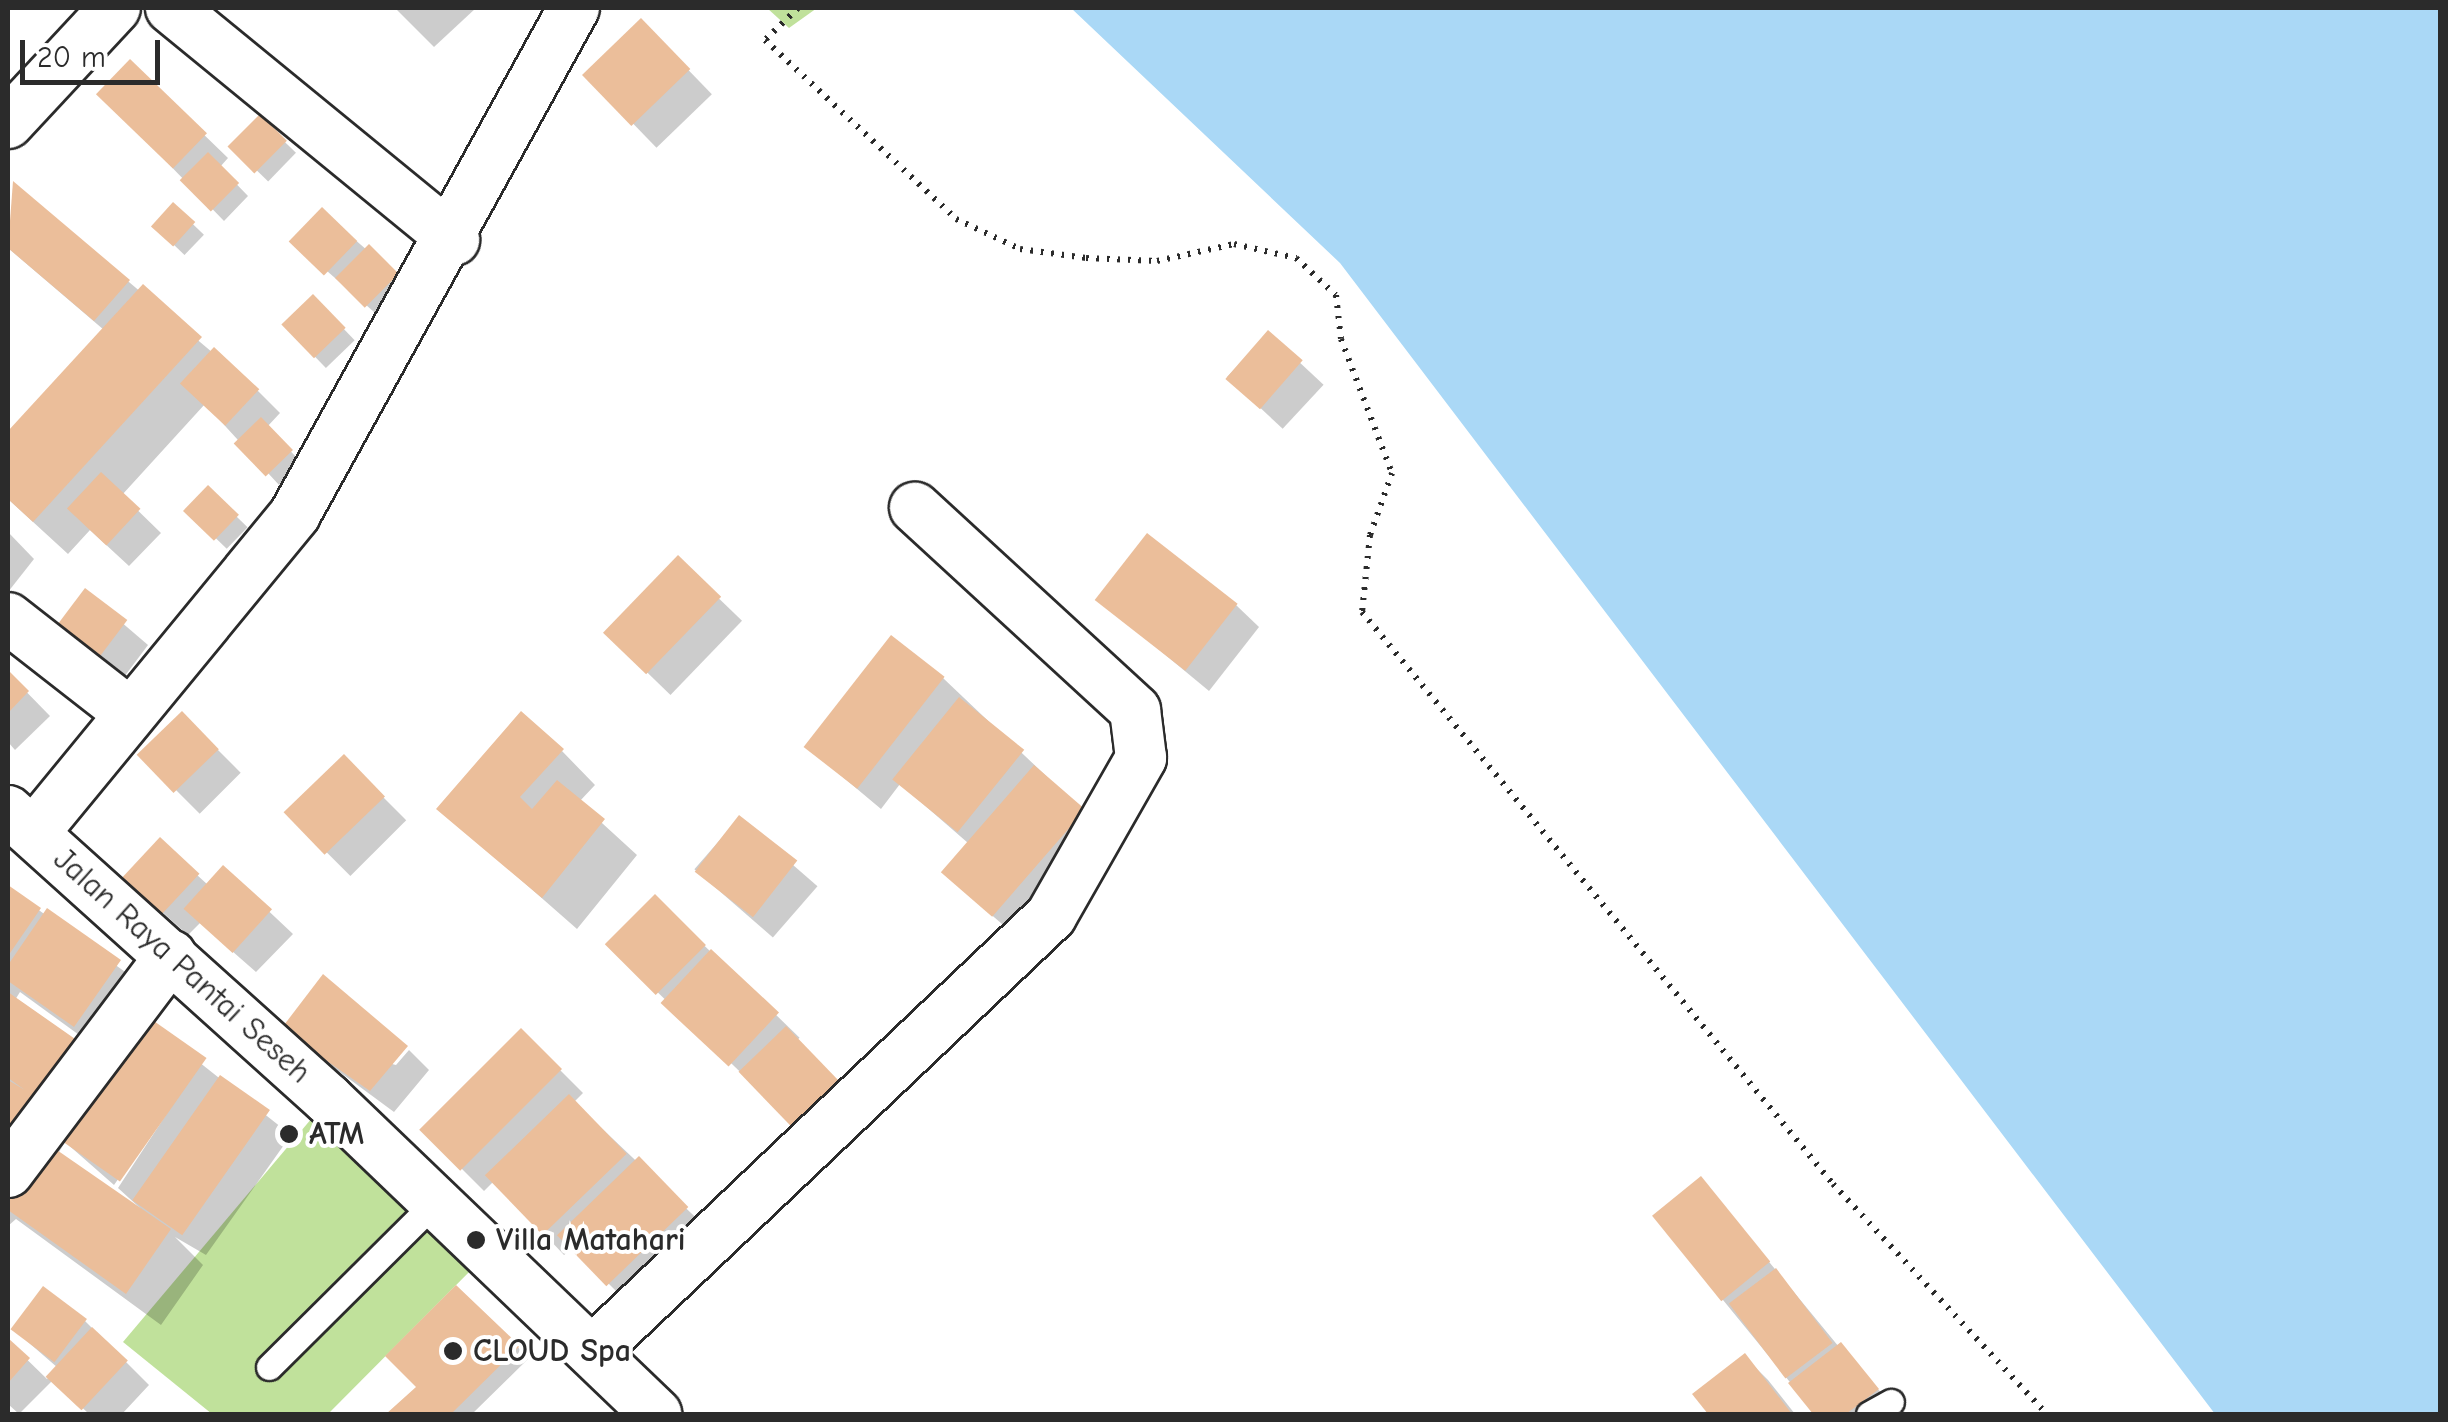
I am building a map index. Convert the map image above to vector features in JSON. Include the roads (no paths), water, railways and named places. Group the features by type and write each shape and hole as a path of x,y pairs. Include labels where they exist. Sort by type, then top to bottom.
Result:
{"street":[{"path":"8,123 116,8"},
{"path":"170,8 454,240"},
{"path":"18,818 118,735 127,712 296,514 454,240 574,8"},
{"path":"595,1349 1051,916 1130,785 1141,758 1135,710 914,508"},
{"path":"8,618 127,712"},
{"name":"Jalan Raya Pantai Seseh","path":"18,818 172,956 433,1204 595,1349 656,1414"},
{"path":"8,1172 172,956"}],"lane":[{"path":"269,1366 433,1204"}],"water":[{"path":"1071,8 2440,8 2440,1414 2215,1414 1340,263"}],"place":[{"name":"ATM","path":"289,1134"},
{"name":"Villa Matahari","path":"476,1240"},
{"name":"CLOUD Spa","path":"453,1351"}]}
